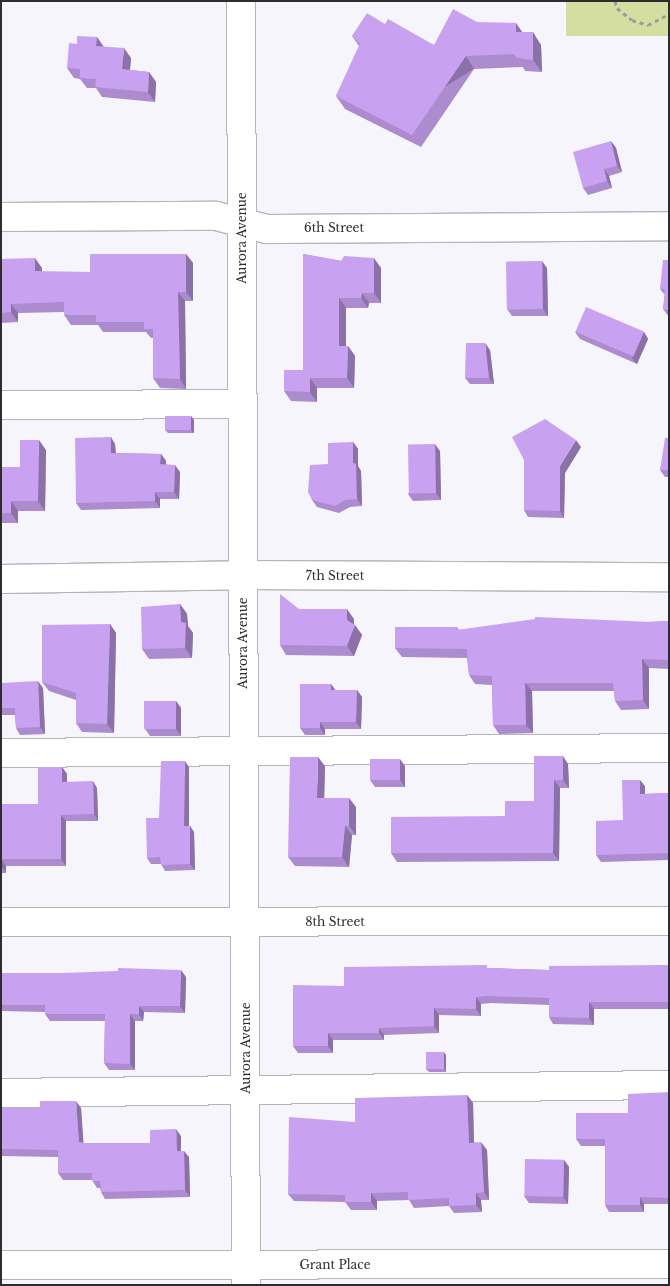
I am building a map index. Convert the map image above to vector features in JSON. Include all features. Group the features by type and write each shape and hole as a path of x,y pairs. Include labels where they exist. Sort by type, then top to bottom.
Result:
{"street":[{"name":"Aurora Avenue","path":"241,1 246,1275"},
{"name":"6th Street","path":"1,217 216,216 266,229 669,226"},
{"path":"1,405 242,404"},
{"name":"7th Street","path":"1,579 243,575 669,577"},
{"path":"1,753 244,754 669,748"},
{"name":"8th Street","path":"1,922 669,921"},
{"path":"1,1093 669,1085"},
{"name":"Grant Place","path":"1,1265 246,1275 669,1264"}],"path":[{"path":"614,1 617,8 632,20 648,25 669,14"}],"green space":[{"path":"566,1 669,1 669,36 566,36"}],"building":[{"path":"453,9 477,22 516,23 516,32 533,32 533,60 517,58 514,54 466,56 412,135 336,96 360,44 352,36 367,13 385,24 388,19 434,45"},
{"path":"77,36 97,37 96,46 124,48 122,69 149,72 148,92 95,87 96,79 80,78 80,69 67,68 69,43 77,44"},
{"path":"611,141 617,166 604,169 607,181 583,188 573,152"},
{"path":"90,254 186,254 186,292 178,292 180,379 153,378 153,329 144,329 144,322 96,322 96,315 64,315 64,302 11,304 11,312 1,313 1,259 35,258 35,271 90,272"},
{"path":"303,254 341,261 344,256 374,258 374,293 362,293 361,298 339,298 339,346 348,346 347,378 310,378 310,392 284,391 284,370 303,370"},
{"path":"663,260 669,260 669,310 663,309 665,289 660,289"},
{"path":"542,261 543,309 507,310 506,262"},
{"path":"586,307 644,332 633,356 575,332"},
{"path":"466,343 485,343 489,378 465,378"},
{"path":"165,416 191,416 191,430 165,430"},
{"path":"545,419 576,440 560,466 560,511 524,510 524,460 512,437"},
{"path":"111,437 111,453 161,454 160,464 175,465 174,492 155,492 155,501 76,503 75,438"},
{"path":"665,438 669,438 669,470 660,470"},
{"path":"20,440 39,440 38,501 11,501 11,513 1,513 1,467 20,467"},
{"path":"353,442 357,499 345,500 335,506 312,500 308,492 310,465 328,464 328,443"},
{"path":"408,444 435,444 436,493 409,493"},
{"path":"280,594 299,609 347,609 347,620 355,625 347,646 280,645"},
{"path":"180,604 181,622 186,623 185,648 142,649 141,607"},
{"path":"535,617 651,622 669,621 669,660 642,659 643,700 615,701 613,683 525,683 526,725 493,725 492,676 469,675 467,649 395,648 395,627 457,627 457,630 535,619"},
{"path":"110,624 107,724 76,723 76,693 42,682 42,625"},
{"path":"38,681 40,727 16,728 15,708 1,708 1,683"},
{"path":"300,684 331,684 331,690 357,690 356,722 320,722 320,728 300,728"},
{"path":"144,701 176,701 176,729 144,729"},
{"path":"534,756 563,756 563,780 554,780 553,853 391,853 391,817 505,816 505,801 534,801"},
{"path":"290,757 318,757 317,798 349,798 349,826 345,826 342,857 288,857"},
{"path":"370,759 400,759 400,780 370,780"},
{"path":"161,761 185,761 184,826 190,826 190,864 161,865 160,857 147,858 146,818 159,818"},
{"path":"38,767 62,767 62,782 93,781 94,814 61,815 61,859 1,859 1,804 38,804"},
{"path":"622,780 640,780 640,794 669,793 669,853 596,855 596,821 623,820"},
{"path":"487,965 487,968 549,970 549,966 669,965 669,1002 589,1002 589,1018 549,1017 549,998 476,997 476,1009 434,1008 434,1026 379,1028 379,1033 328,1033 328,1046 293,1046 293,985 344,986 344,967"},
{"path":"118,968 181,970 180,1006 139,1006 139,1014 130,1014 130,1064 104,1063 105,1014 45,1014 45,1005 1,1005 1,973 118,971"},
{"path":"426,1052 444,1052 444,1069 426,1069"},
{"path":"669,1092 669,1198 640,1197 640,1205 605,1205 605,1139 576,1139 576,1113 628,1113 628,1094"},
{"path":"467,1095 469,1143 481,1142 484,1192 476,1193 476,1205 449,1206 449,1198 408,1200 408,1192 371,1193 371,1202 345,1202 345,1195 288,1194 289,1117 355,1122 355,1098"},
{"path":"40,1101 76,1101 79,1142 150,1143 150,1130 176,1129 177,1151 184,1151 185,1190 101,1192 100,1181 92,1181 92,1173 58,1173 58,1150 1,1149 1,1108 40,1108"},
{"path":"525,1159 564,1160 563,1197 524,1196"}]}
